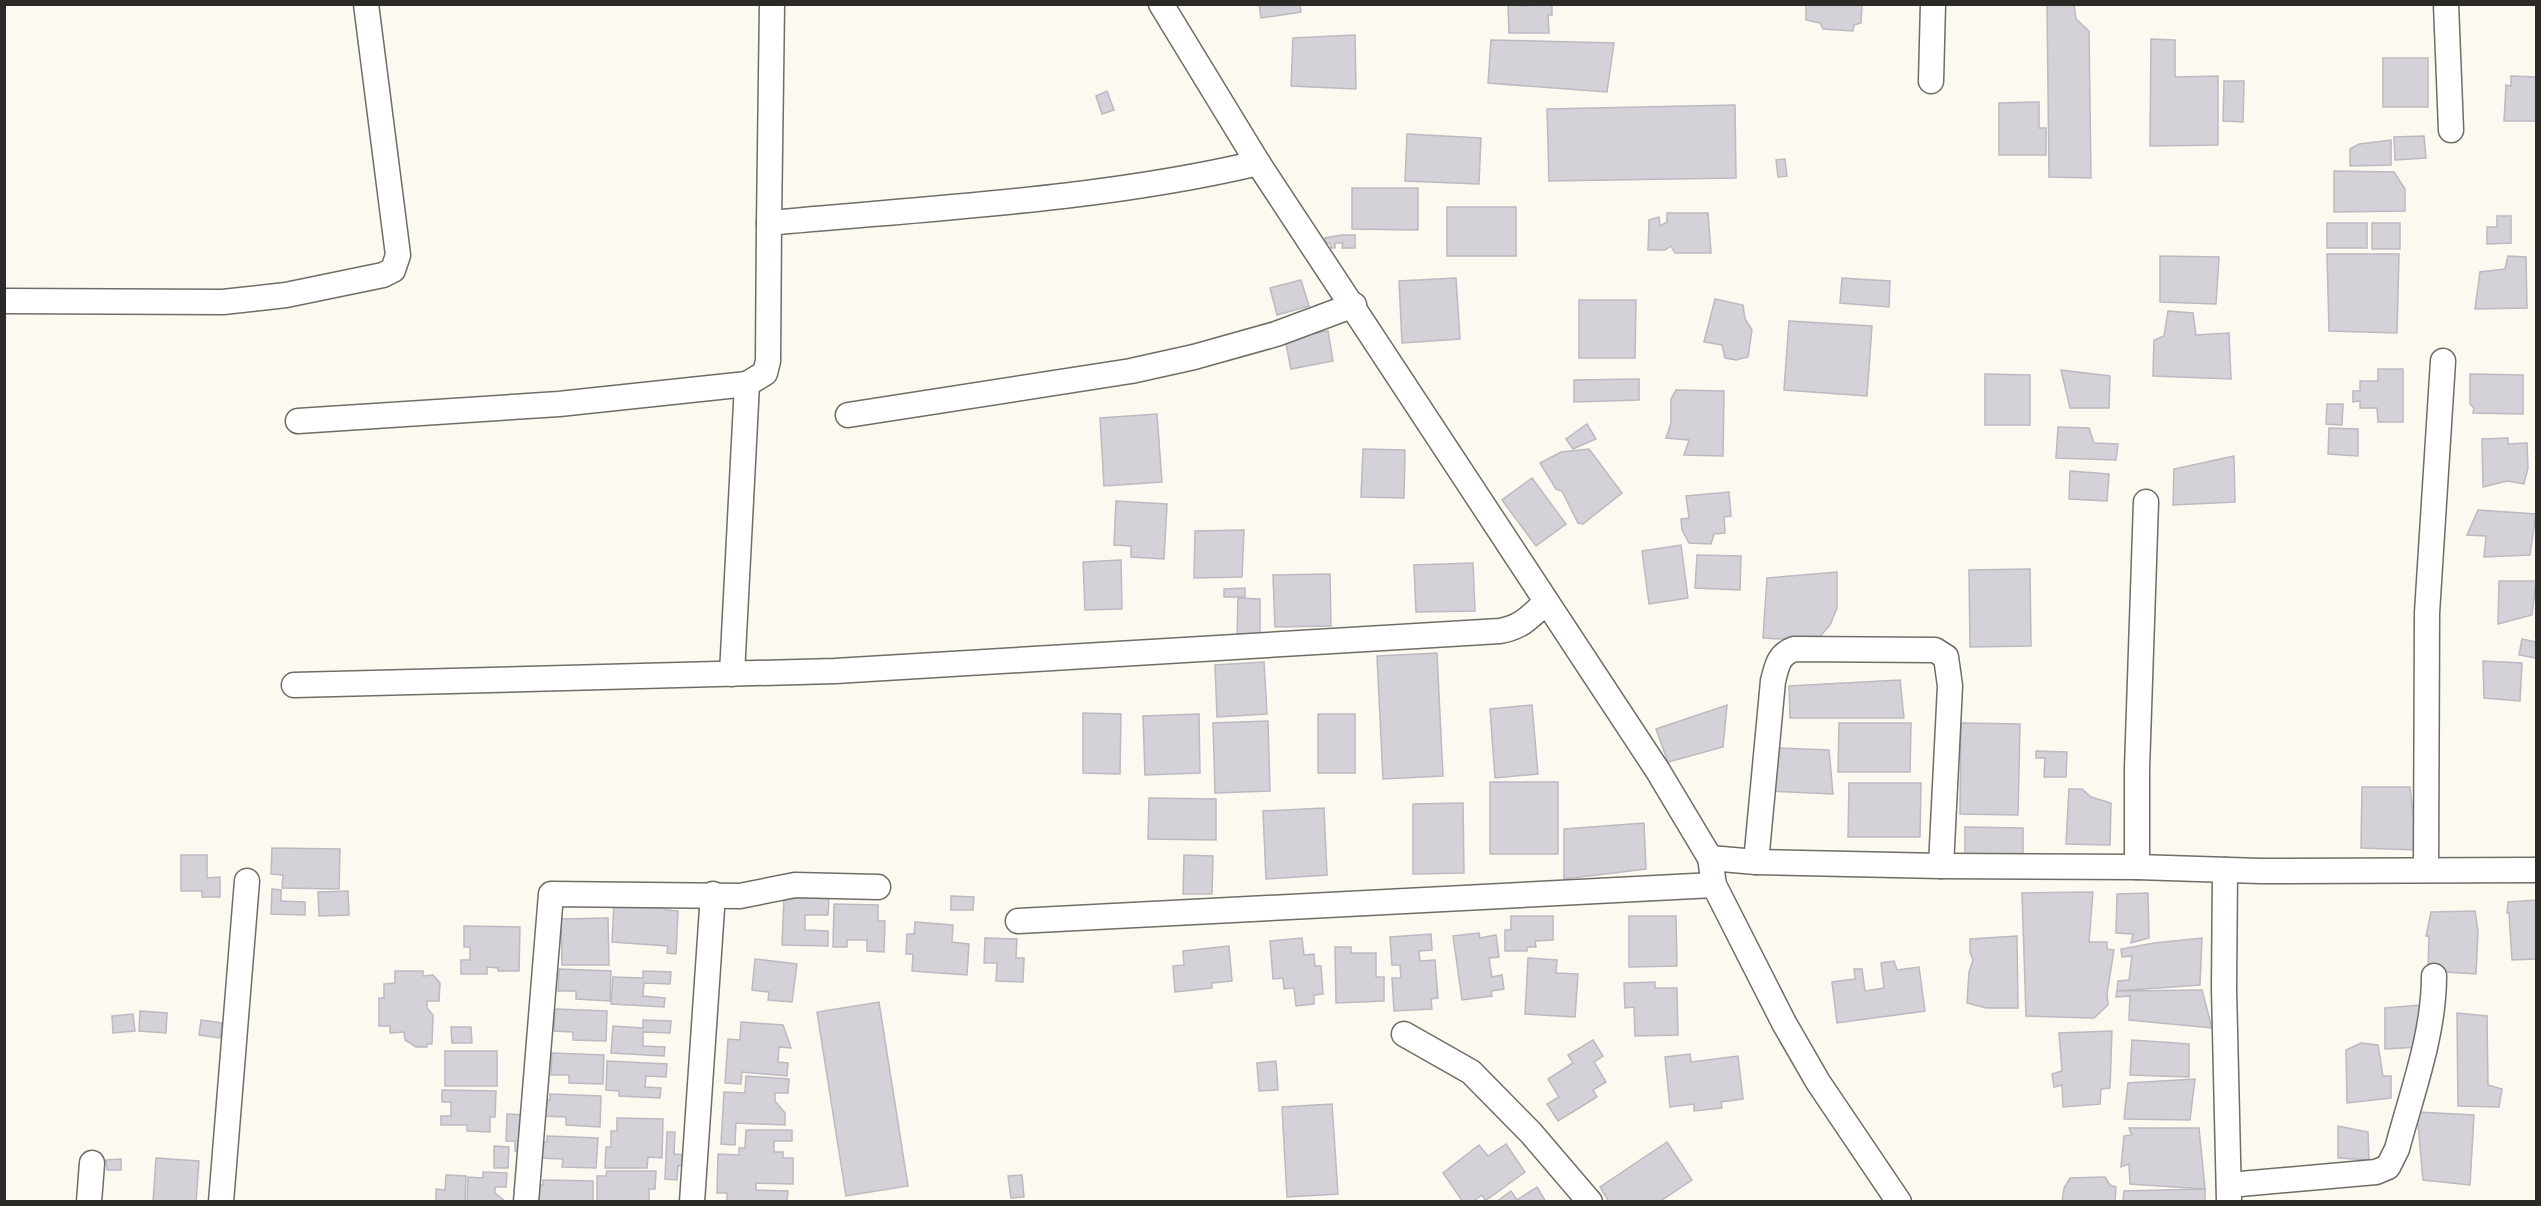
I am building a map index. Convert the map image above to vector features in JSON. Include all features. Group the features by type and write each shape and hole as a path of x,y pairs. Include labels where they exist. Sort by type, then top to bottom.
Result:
{"street":[{"path":"4,301 224,302 286,295 383,275 393,270 398,255 366,4"},
{"path":"298,421 419,415 559,404 747,384 765,373 768,361 772,4"},
{"path":"1161,4 1258,163 1354,305 1658,771 1710,858 1714,885 1784,1023 1813,1072 1899,1202"},
{"path":"1930,81 1933,4"},
{"path":"2446,4 2451,130"},
{"path":"769,223 1067,194 1159,182 1258,163"},
{"path":"848,415 1131,371 1184,360 1276,334 1354,305"},
{"path":"2426,869 2427,613 2443,361"},
{"path":"732,674 747,384"},
{"path":"2137,867 2137,769 2146,502"},
{"path":"294,685 732,674 981,663 1283,642 1500,631 1515,628 1528,620 1546,602"},
{"path":"1756,862 1773,681 1778,662 1784,653 1794,649 1935,650 1946,657 1950,686 1941,866"},
{"path":"1710,858 1756,862 1941,866 2225,870 2536,870"},
{"path":"2225,870 2224,999 2229,1193 2376,1172 2388,1167 2397,1149 2429,1032 2434,1004 2434,976"},
{"path":"221,1202 247,881"},
{"path":"526,1202 551,894 740,896 795,885 878,887"},
{"path":"1017,921 1714,885"},
{"path":"692,1202 713,894"},
{"path":"1404,1034 1471,1072 1531,1133 1590,1202"},
{"path":"89,1202 92,1163"}],"building":[{"path":"1259,4 1300,4 1301,12 1261,18"},
{"path":"1508,4 1520,4 1520,6 1552,4 1552,15 1548,15 1549,33 1509,33"},
{"path":"1806,4 1862,4 1861,23 1854,25 1853,31 1823,29 1820,23 1806,20"},
{"path":"2047,4 2074,4 2076,19 2089,31 2091,178 2049,177"},
{"path":"1355,35 1356,89 1291,86 1293,38"},
{"path":"2151,39 2175,40 2175,77 2218,76 2218,145 2150,146"},
{"path":"1491,40 1614,43 1607,92 1488,83"},
{"path":"2383,58 2428,58 2428,107 2383,107"},
{"path":"2511,76 2536,77 2536,121 2504,121 2506,85 2511,86"},
{"path":"2224,81 2244,81 2243,122 2223,121"},
{"path":"1107,91 1114,110 1102,114 1096,96"},
{"path":"2039,102 2039,128 2046,128 2046,155 1999,155 1999,103"},
{"path":"1735,105 1736,178 1549,181 1547,109"},
{"path":"1407,134 1481,138 1479,184 1405,181"},
{"path":"2424,136 2426,158 2395,160 2394,137"},
{"path":"2391,140 2391,165 2350,166 2350,149 2359,144"},
{"path":"1785,159 1787,176 1778,177 1776,160"},
{"path":"2334,171 2394,172 2405,189 2405,211 2334,212"},
{"path":"1352,188 1418,188 1418,230 1352,229"},
{"path":"1447,207 1516,207 1516,256 1447,256"},
{"path":"1667,213 1708,213 1711,253 1675,253 1671,246 1665,250 1648,250 1649,220 1659,217 1660,226 1667,222"},
{"path":"2497,216 2511,216 2511,243 2487,244 2487,227 2497,227"},
{"path":"2327,223 2367,223 2367,248 2327,248"},
{"path":"2372,223 2400,223 2400,249 2372,249"},
{"path":"1355,235 1355,248 1342,248 1343,243 1335,243 1335,248 1331,248 1330,243 1325,243 1325,238"},
{"path":"2327,254 2399,254 2397,333 2329,331"},
{"path":"2160,256 2219,257 2216,304 2160,302"},
{"path":"2508,256 2526,257 2527,308 2475,309 2480,272 2505,269"},
{"path":"1456,278 1460,339 1402,343 1399,281"},
{"path":"1842,278 1890,281 1889,307 1840,303"},
{"path":"1301,280 1309,306 1277,315 1270,288"},
{"path":"1715,299 1743,305 1745,319 1752,330 1748,357 1736,360 1725,358 1722,345 1704,342"},
{"path":"1579,300 1636,300 1635,358 1579,358"},
{"path":"2168,311 2193,313 2196,335 2229,333 2231,379 2153,376 2154,340 2164,336"},
{"path":"1789,321 1872,326 1867,396 1784,390"},
{"path":"1328,331 1333,361 1291,369 1285,339"},
{"path":"2378,369 2403,369 2403,422 2378,422 2377,408 2360,408 2360,401 2353,402 2353,391 2360,391 2360,381 2378,381"},
{"path":"2061,370 2110,376 2109,408 2070,408"},
{"path":"1985,374 2030,375 2030,425 1985,425"},
{"path":"2470,374 2523,375 2523,414 2473,413 2474,408 2470,404"},
{"path":"1639,379 1639,400 1574,402 1574,380"},
{"path":"1676,390 1724,391 1723,456 1684,455 1689,440 1666,438 1671,423 1671,399"},
{"path":"2327,404 2343,404 2342,425 2326,424"},
{"path":"1157,414 1162,482 1104,486 1100,418"},
{"path":"1587,424 1596,439 1573,449 1566,439"},
{"path":"2058,427 2089,428 2094,443 2118,444 2116,460 2056,458"},
{"path":"2329,428 2358,429 2358,456 2328,454"},
{"path":"2508,438 2508,444 2527,443 2528,468 2524,484 2507,481 2483,487 2482,439"},
{"path":"1363,449 1405,450 1404,498 1361,497"},
{"path":"1589,449 1622,493 1583,524 1578,523 1562,491 1556,489 1540,463 1561,452"},
{"path":"2234,456 2235,502 2173,505 2174,469"},
{"path":"2070,471 2109,474 2107,501 2069,499"},
{"path":"1532,478 1566,524 1536,546 1502,500"},
{"path":"1729,492 1731,516 1724,517 1725,533 1714,534 1711,544 1689,543 1682,530 1681,519 1689,518 1686,496"},
{"path":"1116,501 1167,504 1164,559 1131,557 1131,546 1114,545"},
{"path":"2478,510 2536,514 2530,555 2484,557 2486,536 2467,535"},
{"path":"1244,530 1242,577 1194,578 1195,531"},
{"path":"1681,545 1688,598 1649,604 1642,551"},
{"path":"1697,555 1741,556 1740,590 1695,588"},
{"path":"1121,560 1122,609 1085,610 1083,562"},
{"path":"1473,563 1475,611 1416,612 1414,565"},
{"path":"2030,569 2031,646 1970,647 1969,570"},
{"path":"1837,572 1837,608 1830,625 1816,641 1763,638 1767,578"},
{"path":"1330,574 1331,626 1275,627 1273,575"},
{"path":"2499,581 2536,581 2532,615 2498,624"},
{"path":"1245,588 1245,597 1224,597 1224,589"},
{"path":"1238,598 1260,599 1260,639 1237,639"},
{"path":"2522,639 2536,642 2536,658 2519,655"},
{"path":"1437,653 1443,776 1383,779 1377,656"},
{"path":"2483,661 2522,663 2520,701 2484,698"},
{"path":"1264,662 1267,714 1217,717 1215,665"},
{"path":"1900,680 1904,718 1790,718 1789,686"},
{"path":"1532,705 1538,774 1495,778 1490,709"},
{"path":"1727,705 1723,747 1668,762 1656,729"},
{"path":"1083,713 1121,714 1120,774 1083,773"},
{"path":"1199,714 1200,773 1145,775 1143,716"},
{"path":"1318,714 1355,714 1355,773 1318,773"},
{"path":"1268,721 1270,791 1215,793 1213,723"},
{"path":"1839,723 1911,723 1910,772 1838,772"},
{"path":"1961,723 2020,724 2018,815 1960,814"},
{"path":"1775,748 1829,750 1833,794 1770,791"},
{"path":"2036,751 2067,752 2066,777 2044,777 2045,758 2036,758"},
{"path":"1490,782 1558,782 1558,854 1490,854"},
{"path":"1849,783 1921,783 1920,837 1848,837"},
{"path":"2362,787 2410,787 2417,850 2361,848"},
{"path":"2069,789 2082,789 2091,797 2111,803 2110,845 2066,844"},
{"path":"1149,798 1216,799 1216,840 1148,839"},
{"path":"1463,803 1464,873 1413,874 1413,804"},
{"path":"1324,808 1327,875 1266,879 1263,811"},
{"path":"1644,823 1646,869 1564,879 1564,829"},
{"path":"1965,827 2023,828 2023,856 1965,855"},
{"path":"272,848 340,849 339,889 282,888 283,875 271,874"},
{"path":"181,855 207,855 207,878 220,877 220,897 202,897 202,891 181,891"},
{"path":"1184,855 1213,856 1212,894 1183,894"},
{"path":"272,889 281,890 281,901 305,902 305,915 271,914"},
{"path":"348,891 349,915 319,916 318,892"},
{"path":"2093,892 2089,942 2107,942 2107,949 2114,950 2107,994 2108,1005 2094,1018 2026,1016 2022,893"},
{"path":"2148,893 2149,938 2131,943 2133,934 2116,933 2117,894"},
{"path":"784,896 829,898 828,915 805,915 805,930 828,931 828,946 782,945"},
{"path":"951,896 974,897 973,910 951,910"},
{"path":"614,900 660,903 667,910 678,911 676,954 667,953 668,946 612,942"},
{"path":"2536,900 2536,959 2512,960 2508,902"},
{"path":"834,904 878,905 878,921 885,921 884,952 867,951 867,940 847,940 847,947 833,947"},
{"path":"2475,911 2478,931 2476,974 2428,971 2429,936 2426,936 2431,912"},
{"path":"1511,916 1553,916 1553,940 1535,941 1536,947 1527,947 1527,951 1505,951 1505,930 1511,930"},
{"path":"1629,916 1676,916 1677,966 1629,967"},
{"path":"608,918 609,965 562,965 561,919"},
{"path":"915,922 953,925 952,942 969,944 967,975 912,971 913,954 906,954 907,934 914,934"},
{"path":"464,926 520,927 519,971 498,971 498,968 487,967 487,974 461,974 461,960 470,960 470,947 464,947"},
{"path":"1479,933 1480,938 1496,935 1499,957 1489,958 1492,977 1502,975 1504,989 1491,991 1492,996 1462,1000 1453,936"},
{"path":"1431,934 1432,950 1419,951 1420,961 1435,960 1438,998 1431,999 1432,1009 1394,1011 1392,978 1401,978 1400,965 1392,965 1390,937"},
{"path":"2017,936 2018,1008 1986,1008 1967,1003 1969,972 1973,960 1970,952 1970,939"},
{"path":"985,938 1017,939 1016,958 1024,958 1023,982 996,981 997,963 984,963"},
{"path":"1302,938 1304,955 1314,954 1315,966 1321,966 1323,994 1314,995 1314,1004 1296,1006 1294,988 1284,989 1283,978 1273,979 1270,941"},
{"path":"2202,938 2200,985 2117,991 2118,981 2129,980 2132,956 2122,957 2121,949"},
{"path":"1229,946 1232,981 1212,983 1212,988 1175,992 1173,966 1184,965 1183,951"},
{"path":"1335,947 1351,947 1351,953 1376,953 1376,977 1384,977 1384,1001 1336,1003"},
{"path":"1528,958 1557,960 1556,973 1578,974 1575,1017 1525,1014"},
{"path":"755,959 797,964 792,1002 768,1000 769,992 752,990"},
{"path":"1894,961 1897,970 1919,967 1925,1011 1837,1023 1832,982 1855,979 1854,969 1862,969 1865,991 1884,988 1881,963"},
{"path":"559,969 611,971 610,1001 576,999 576,991 558,991"},
{"path":"395,971 423,971 423,976 433,975 440,983 439,1001 427,1001 427,1008 433,1015 432,1044 427,1044 427,1047 416,1047 405,1040 404,1032 390,1033 390,1026 379,1026 379,998 384,998 384,984 395,983"},
{"path":"643,971 671,972 670,984 644,983 643,996 665,998 664,1007 611,1004 613,977 643,978"},
{"path":"1655,982 1655,988 1677,988 1678,1035 1635,1036 1634,1007 1625,1008 1624,983"},
{"path":"2202,990 2212,1028 2129,1020 2130,996 2116,997 2117,991"},
{"path":"879,1002 908,1186 846,1196 817,1012"},
{"path":"2420,1005 2421,1047 2385,1049 2385,1008"},
{"path":"555,1009 607,1011 606,1041 573,1040 573,1032 554,1031"},
{"path":"140,1011 167,1013 166,1033 139,1031"},
{"path":"2457,1013 2487,1016 2488,1085 2502,1089 2499,1107 2458,1106"},
{"path":"133,1014 135,1031 113,1033 112,1016"},
{"path":"201,1020 222,1023 220,1038 199,1035"},
{"path":"643,1020 671,1021 670,1033 643,1032 643,1046 665,1047 664,1056 611,1053 613,1026 643,1028"},
{"path":"741,1022 783,1025 791,1048 779,1047 778,1062 788,1063 787,1076 742,1072 741,1084 725,1083 728,1039 740,1040"},
{"path":"451,1027 471,1027 472,1043 452,1043"},
{"path":"2112,1031 2110,1088 2101,1089 2100,1104 2063,1107 2062,1085 2054,1087 2052,1074 2062,1071 2059,1033"},
{"path":"1593,1040 1603,1056 1594,1062 1606,1082 1593,1090 1597,1097 1558,1121 1547,1104 1559,1097 1548,1079 1573,1063 1568,1055"},
{"path":"2132,1040 2189,1044 2189,1077 2130,1075"},
{"path":"2361,1043 2378,1045 2383,1076 2391,1076 2391,1098 2347,1103 2346,1050"},
{"path":"445,1051 497,1051 497,1086 445,1086"},
{"path":"552,1053 604,1055 603,1084 569,1083 569,1075 551,1075"},
{"path":"1690,1054 1691,1062 1738,1056 1743,1099 1721,1102 1722,1108 1694,1111 1694,1104 1670,1107 1665,1057"},
{"path":"607,1061 667,1064 666,1077 646,1076 645,1087 661,1088 660,1098 619,1096 619,1091 606,1090"},
{"path":"1276,1061 1278,1090 1259,1091 1257,1063"},
{"path":"746,1076 789,1079 788,1093 775,1093 775,1101 785,1113 785,1125 736,1123 735,1145 721,1144 724,1092 745,1093"},
{"path":"2195,1079 2190,1120 2124,1119 2128,1083"},
{"path":"442,1090 496,1091 495,1117 490,1117 490,1132 467,1131 467,1125 441,1125 441,1116 451,1116 451,1102 442,1102"},
{"path":"550,1094 601,1096 600,1127 566,1125 566,1117 542,1116 542,1100 550,1100"},
{"path":"1332,1104 1338,1194 1287,1197 1282,1107"},
{"path":"2417,1112 2474,1115 2470,1185 2423,1180"},
{"path":"507,1114 524,1115 523,1151 515,1151 515,1141 506,1141"},
{"path":"617,1118 663,1119 662,1158 648,1157 647,1168 605,1168 606,1147 611,1147 611,1131 617,1131"},
{"path":"2338,1126 2368,1132 2369,1160 2338,1158"},
{"path":"2129,1128 2199,1128 2205,1189 2130,1184 2129,1164 2121,1167 2124,1136 2132,1135"},
{"path":"746,1130 792,1130 792,1141 774,1141 774,1152 783,1152 783,1158 793,1158 793,1184 756,1183 756,1190 788,1191 787,1202 727,1202 727,1193 717,1193 718,1154 739,1155 739,1148 745,1148"},
{"path":"667,1132 675,1132 674,1154 685,1155 685,1166 678,1166 677,1180 665,1179"},
{"path":"547,1136 598,1138 596,1168 562,1167 563,1159 538,1158 539,1141 547,1142"},
{"path":"1667,1142 1692,1180 1659,1202 1609,1202 1600,1187"},
{"path":"1506,1144 1525,1172 1485,1200 1482,1195 1472,1202 1463,1202 1443,1173 1479,1145 1488,1156"},
{"path":"494,1146 509,1147 508,1168 494,1168"},
{"path":"156,1158 199,1161 196,1202 153,1202"},
{"path":"121,1159 121,1170 107,1170 106,1160"},
{"path":"607,1171 656,1171 655,1189 649,1189 649,1202 597,1202 597,1176 606,1176"},
{"path":"483,1172 507,1173 506,1187 495,1187 495,1193 506,1202 467,1202 468,1177 483,1178"},
{"path":"446,1175 466,1176 465,1202 436,1202 436,1189 445,1190"},
{"path":"1022,1175 1024,1197 1011,1198 1008,1176"},
{"path":"2105,1177 2110,1185 2116,1187 2115,1202 2062,1202 2064,1188 2070,1178"},
{"path":"543,1180 593,1181 593,1202 534,1201 535,1185 543,1185"},
{"path":"1537,1187 1546,1202 1496,1202 1511,1191 1517,1200"},
{"path":"2205,1189 2205,1202 2123,1202 2124,1191"}]}
